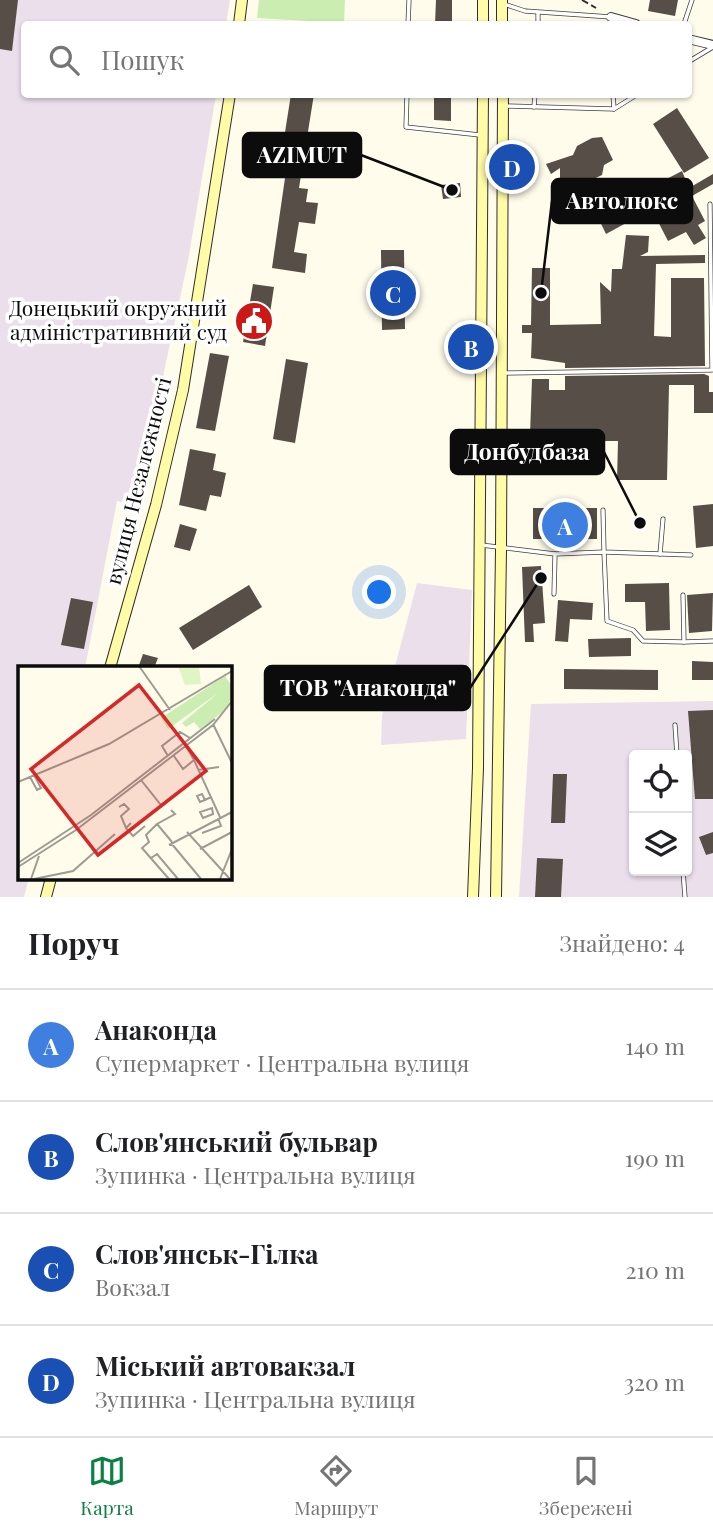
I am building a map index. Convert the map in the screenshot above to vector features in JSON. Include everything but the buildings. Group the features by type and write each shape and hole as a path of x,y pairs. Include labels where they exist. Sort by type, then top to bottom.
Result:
{"street":[{"path":"240,21 243,0"},
{"path":"483,0 483,21"},
{"path":"502,2 502,21"},
{"path":"692,40 713,46"},
{"name":"вулиця Незалежності","path":"111,666 156,505 183,390 229,98"},
{"path":"473,897 478,768 483,98"},
{"path":"496,897 503,100"},
{"path":"46,897 50,880"}],"lane":[{"path":"408,0 408,21"},
{"path":"685,21 692,0"},
{"path":"502,2 538,13 611,21"},
{"path":"538,13 538,21"},
{"path":"692,59 713,46"},
{"path":"407,98 406,127 483,135"},
{"path":"534,107 535,98"},
{"path":"613,98 614,109"},
{"path":"503,100 534,107 614,109 632,98"},
{"path":"502,373 712,370 710,204"},
{"path":"603,510 607,621 633,630 643,641 713,641"},
{"path":"660,554 663,519"},
{"path":"480,545 501,550 555,554 604,552 691,555"},
{"path":"554,594 555,554"},
{"path":"683,595 684,642"},
{"path":"675,725 677,750"},
{"path":"684,876 685,897"}],"shaded area":[{"path":"0,0 230,0 226,21 21,21 21,98 215,98 188,261 135,505 117,501 85,666 18,666 18,880 28,880 24,897 0,897"},
{"path":"417,583 472,590 466,739 381,745 382,716"},
{"path":"713,701 713,897 519,897 531,704"}],"green space":[{"path":"259,0 345,0 344,21 257,18"}],"place":[{"name":"Міський автовакзал","path":"512,167"},
{"name":"AZIMUT","path":"452,190"},
{"name":"Слов'янськ-Гілка","path":"393,293"},
{"name":"Автолюкс","path":"541,293"},
{"name":"Донецький окружний адміністративний суд","path":"254,321"},
{"name":"Слов'янський бульвар","path":"471,347"},
{"name":"Донбудбаза","path":"640,523"},
{"name":"Анаконда","path":"565,525"},
{"name":"ТОВ \"Анаконда\"","path":"541,578"}]}
